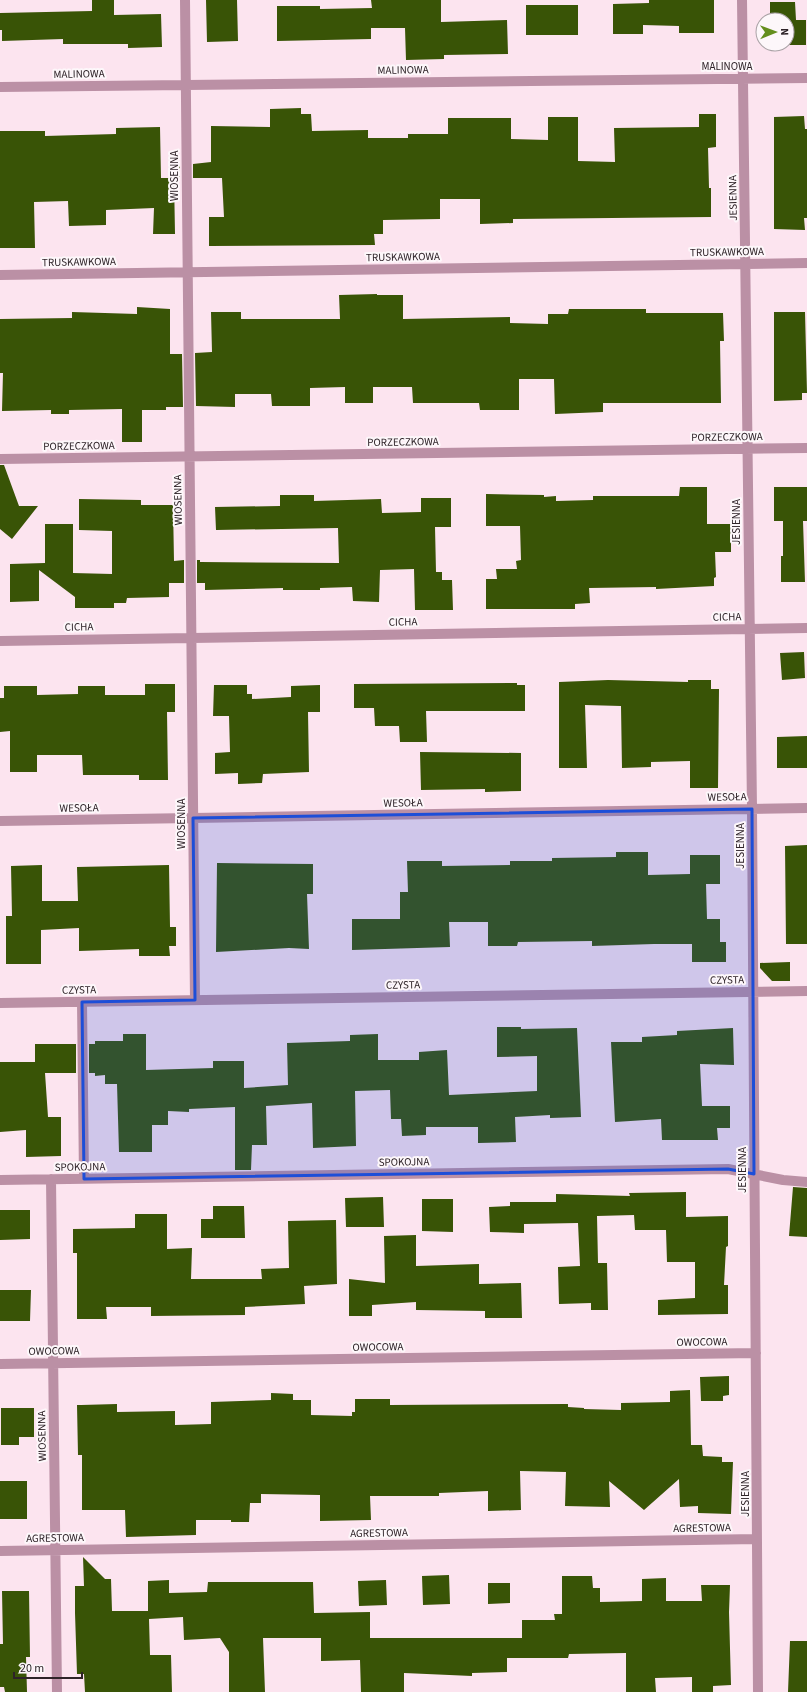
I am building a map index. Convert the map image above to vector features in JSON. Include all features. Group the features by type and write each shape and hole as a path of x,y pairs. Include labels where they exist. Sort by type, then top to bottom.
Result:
{"street":[{"name":"WIOSENNA","path":"185,0 195,1000"},
{"name":"JESIENNA","path":"742,0 752,809 758,1692"},
{"name":"MALINOWA","path":"0,87 807,78"},
{"name":"TRUSKAWKOWA","path":"0,275 807,263"},
{"name":"PORZECZKOWA","path":"0,459 807,448"},
{"name":"CICHA","path":"0,641 807,628"},
{"name":"WESOŁA","path":"0,821 807,808"},
{"name":"CZYSTA","path":"0,1003 807,991"},
{"path":"82,1002 84,1178"},
{"name":"SPOKOJNA","path":"0,1180 728,1169 783,1180 807,1182"},
{"name":"WIOSENNA","path":"51,1179 57,1692"},
{"name":"OWOCOWA","path":"0,1364 756,1353"},
{"name":"AGRESTOWA","path":"0,1551 757,1539"}],"highlighted area":[{"path":"752,809 754,1174 728,1169 84,1179 82,1002 195,1000 193,818"}],"building":[{"path":"92,0 114,0 114,15 161,14 162,47 128,48 128,44 63,44 63,39 2,41 2,30 0,30 0,13 92,11"},
{"path":"206,0 237,0 238,41 207,42"},
{"path":"371,0 441,0 441,22 507,20 508,54 444,55 444,59 406,60 405,28 371,28 371,39 277,41 277,6 320,6 320,9 372,8"},
{"path":"649,0 714,0 714,33 679,33 679,26 643,25 643,34 613,34 613,4 649,3"},
{"path":"770,2 795,2 796,20 806,20 806,45 795,45 795,12 770,12"},
{"path":"526,5 578,5 578,35 526,35"},
{"path":"301,108 301,114 311,114 312,131 368,130 368,138 408,138 408,134 448,134 448,118 511,118 511,139 548,140 548,117 578,117 578,161 615,162 614,128 699,127 699,114 716,114 716,147 708,148 709,188 711,188 711,217 513,219 513,223 480,224 480,199 440,199 440,219 383,220 383,234 374,234 375,245 209,246 209,217 224,217 222,178 193,178 193,164 211,162 211,126 270,127 270,109"},
{"path":"804,116 805,129 807,129 807,218 804,218 805,230 774,229 774,117"},
{"path":"160,127 161,178 174,178 175,234 153,234 154,208 106,210 106,225 69,226 68,201 34,202 35,248 0,248 0,131 45,131 45,136 116,134 116,128"},
{"path":"180,165 180,177 175,177 175,166"},
{"path":"339,295 403,295 403,319 510,317 510,323 548,324 548,314 568,314 569,309 646,309 646,313 723,313 724,341 720,341 721,403 603,403 603,412 555,414 554,379 519,379 519,410 480,410 479,403 413,403 412,387 373,387 373,403 345,403 345,387 310,388 310,406 272,406 271,394 235,394 235,407 196,406 195,353 212,352 211,312 241,312 241,319 340,319"},
{"path":"137,307 170,309 170,354 182,354 183,407 166,407 166,410 142,410 142,442 122,442 122,409 69,410 69,414 51,414 51,410 2,411 3,373 0,373 0,319 72,318 72,312 137,314"},
{"path":"774,312 805,312 807,393 802,393 802,400 774,401"},
{"path":"0,465 4,465 19,506 38,506 12,539 0,529"},
{"path":"680,487 707,487 707,524 731,524 731,552 715,552 716,577 714,578 714,586 656,589 656,587 589,588 590,603 575,604 575,609 486,609 486,579 497,579 496,569 517,569 516,561 521,560 520,526 486,526 486,494 544,495 544,497 556,496 556,501 593,500 593,496 679,496"},
{"path":"774,487 807,487 807,521 803,521 805,582 781,582 783,521 774,521"},
{"path":"280,495 314,495 314,501 381,499 382,513 421,512 421,498 451,498 451,527 435,527 436,572 442,572 442,580 452,580 453,610 415,610 414,569 380,570 379,602 353,601 352,587 320,588 320,590 283,590 283,588 205,590 205,583 197,583 197,560 200,560 200,562 339,563 338,528 216,530 215,507 280,506"},
{"path":"79,499 141,500 141,505 173,505 174,561 184,560 184,583 169,583 169,597 127,598 126,603 114,603 114,608 75,608 75,597 39,570 39,601 10,602 10,564 45,563 45,524 73,524 73,573 112,574 112,531 79,530"},
{"path":"804,652 805,678 782,680 780,653"},
{"path":"608,680 688,682 688,680 711,680 711,689 719,689 718,788 690,788 690,761 651,762 651,767 622,768 621,706 585,705 587,768 559,768 559,682"},
{"path":"517,683 517,685 525,685 525,711 426,711 427,742 400,742 399,726 375,726 374,708 354,708 354,684"},
{"path":"145,684 175,684 175,712 167,712 168,780 139,780 139,775 83,775 82,755 37,755 37,772 10,772 10,731 0,732 0,698 4,698 4,686 37,686 37,695 78,694 78,686 105,686 105,695 145,695"},
{"path":"214,685 247,685 247,694 252,694 252,699 291,697 291,686 320,685 320,712 308,712 309,772 263,774 262,783 238,784 238,773 215,774 215,753 230,752 229,716 213,716"},
{"path":"807,736 807,768 777,768 777,737"},
{"path":"420,752 521,753 521,791 485,792 485,789 421,790"},
{"path":"807,845 807,944 786,944 785,846"},
{"path":"616,852 648,852 648,875 690,874 690,855 720,855 720,884 706,884 707,919 720,919 720,942 726,942 726,962 692,962 692,944 592,946 592,941 518,942 517,946 488,946 488,922 449,922 450,947 352,950 352,919 400,919 400,892 408,892 407,861 442,861 442,866 510,865 510,861 552,861 552,858 616,857"},
{"path":"217,863 313,864 313,894 307,894 309,949 289,948 216,952"},
{"path":"42,865 42,901 78,901 77,867 169,865 170,927 176,927 176,946 169,946 170,956 139,956 139,949 79,951 79,928 41,930 41,964 6,964 6,916 12,916 11,866"},
{"path":"790,962 790,981 772,981 760,968 760,963"},
{"path":"497,1027 521,1027 521,1029 577,1028 581,1117 550,1118 550,1115 515,1117 516,1142 478,1143 478,1127 426,1127 426,1135 402,1136 401,1119 391,1119 390,1090 355,1091 356,1146 313,1148 312,1103 266,1106 267,1145 252,1145 251,1170 235,1170 235,1107 189,1109 189,1112 168,1111 168,1125 152,1125 152,1152 119,1152 117,1084 105,1084 105,1075 95,1076 95,1073 89,1073 89,1044 95,1044 95,1041 123,1041 123,1034 146,1034 146,1070 213,1068 213,1061 244,1061 244,1088 288,1085 287,1043 350,1041 350,1035 378,1034 378,1060 419,1060 419,1052 447,1050 449,1095 537,1091 537,1056 497,1057"},
{"path":"733,1028 734,1065 700,1064 702,1106 730,1106 730,1128 717,1128 718,1140 662,1140 661,1119 615,1122 611,1042 642,1042 642,1037 677,1035 677,1031"},
{"path":"35,1044 76,1044 76,1073 45,1073 48,1117 61,1117 61,1156 26,1157 26,1130 0,1132 0,1062 35,1062"},
{"path":"793,1187 807,1188 807,1237 789,1236"},
{"path":"686,1192 686,1217 728,1216 728,1246 726,1247 724,1285 728,1285 728,1314 658,1315 658,1300 695,1298 695,1262 667,1262 666,1230 635,1230 634,1215 597,1216 598,1263 607,1263 608,1310 591,1310 591,1303 559,1304 558,1267 580,1266 578,1223 524,1224 524,1233 490,1232 489,1207 510,1206 510,1202 556,1202 556,1194 630,1196 629,1193"},
{"path":"383,1197 384,1227 346,1227 345,1198"},
{"path":"422,1199 453,1199 453,1232 422,1231"},
{"path":"213,1206 244,1206 245,1238 201,1238 201,1219 213,1219"},
{"path":"0,1210 30,1210 30,1239 0,1240"},
{"path":"135,1214 167,1214 167,1249 192,1248 191,1279 262,1279 261,1269 289,1268 288,1221 336,1220 337,1284 304,1286 305,1304 245,1307 245,1315 151,1316 151,1307 106,1307 107,1319 77,1319 77,1253 73,1253 73,1229 135,1228"},
{"path":"416,1235 416,1266 479,1264 479,1284 521,1283 522,1318 485,1318 485,1311 416,1310 416,1302 372,1305 372,1316 349,1316 349,1279 385,1283 384,1236"},
{"path":"0,1290 31,1290 30,1321 0,1321"},
{"path":"729,1376 729,1395 723,1396 723,1401 701,1401 700,1377"},
{"path":"690,1390 691,1445 702,1445 703,1456 722,1457 722,1462 733,1462 731,1514 698,1513 698,1506 680,1507 679,1479 644,1510 609,1481 610,1507 565,1506 566,1472 520,1471 521,1510 488,1511 488,1491 439,1493 439,1496 370,1496 371,1520 320,1521 320,1495 261,1494 261,1503 250,1503 249,1522 231,1522 231,1520 196,1520 196,1535 126,1537 125,1510 82,1510 82,1455 78,1455 77,1405 117,1404 117,1412 175,1411 175,1425 211,1424 211,1402 271,1400 271,1393 293,1394 293,1400 311,1400 311,1415 352,1416 352,1412 355,1412 355,1399 390,1399 390,1405 568,1404 568,1407 584,1409 621,1410 621,1403 670,1402 670,1391"},
{"path":"1,1408 34,1408 34,1437 19,1437 19,1445 1,1445"},
{"path":"0,1481 27,1481 27,1519 0,1519"},
{"path":"83,1557 105,1579 111,1579 112,1611 148,1611 148,1581 169,1580 169,1593 207,1592 208,1582 313,1582 314,1613 370,1612 370,1638 522,1638 522,1620 555,1620 554,1614 562,1614 562,1576 592,1576 593,1588 600,1588 600,1602 642,1601 642,1579 666,1578 666,1601 702,1601 701,1585 730,1585 729,1612 731,1685 713,1686 713,1692 692,1692 692,1677 655,1678 656,1692 626,1692 626,1653 569,1654 568,1658 507,1658 507,1672 472,1673 472,1676 404,1673 404,1692 361,1692 360,1660 321,1661 321,1638 263,1638 265,1692 229,1692 229,1652 220,1638 184,1640 183,1617 149,1619 150,1655 171,1655 172,1692 85,1692 84,1674 77,1674 75,1613 75,1586 84,1586"},
{"path":"449,1575 450,1604 423,1605 422,1576"},
{"path":"386,1580 387,1605 359,1606 358,1581"},
{"path":"488,1583 510,1583 510,1603 488,1604"},
{"path":"2,1591 29,1591 30,1657 26,1657 27,1692 5,1692 4,1687 0,1687 0,1644 3,1644"},
{"path":"790,1641 807,1641 807,1692 788,1692"}]}
